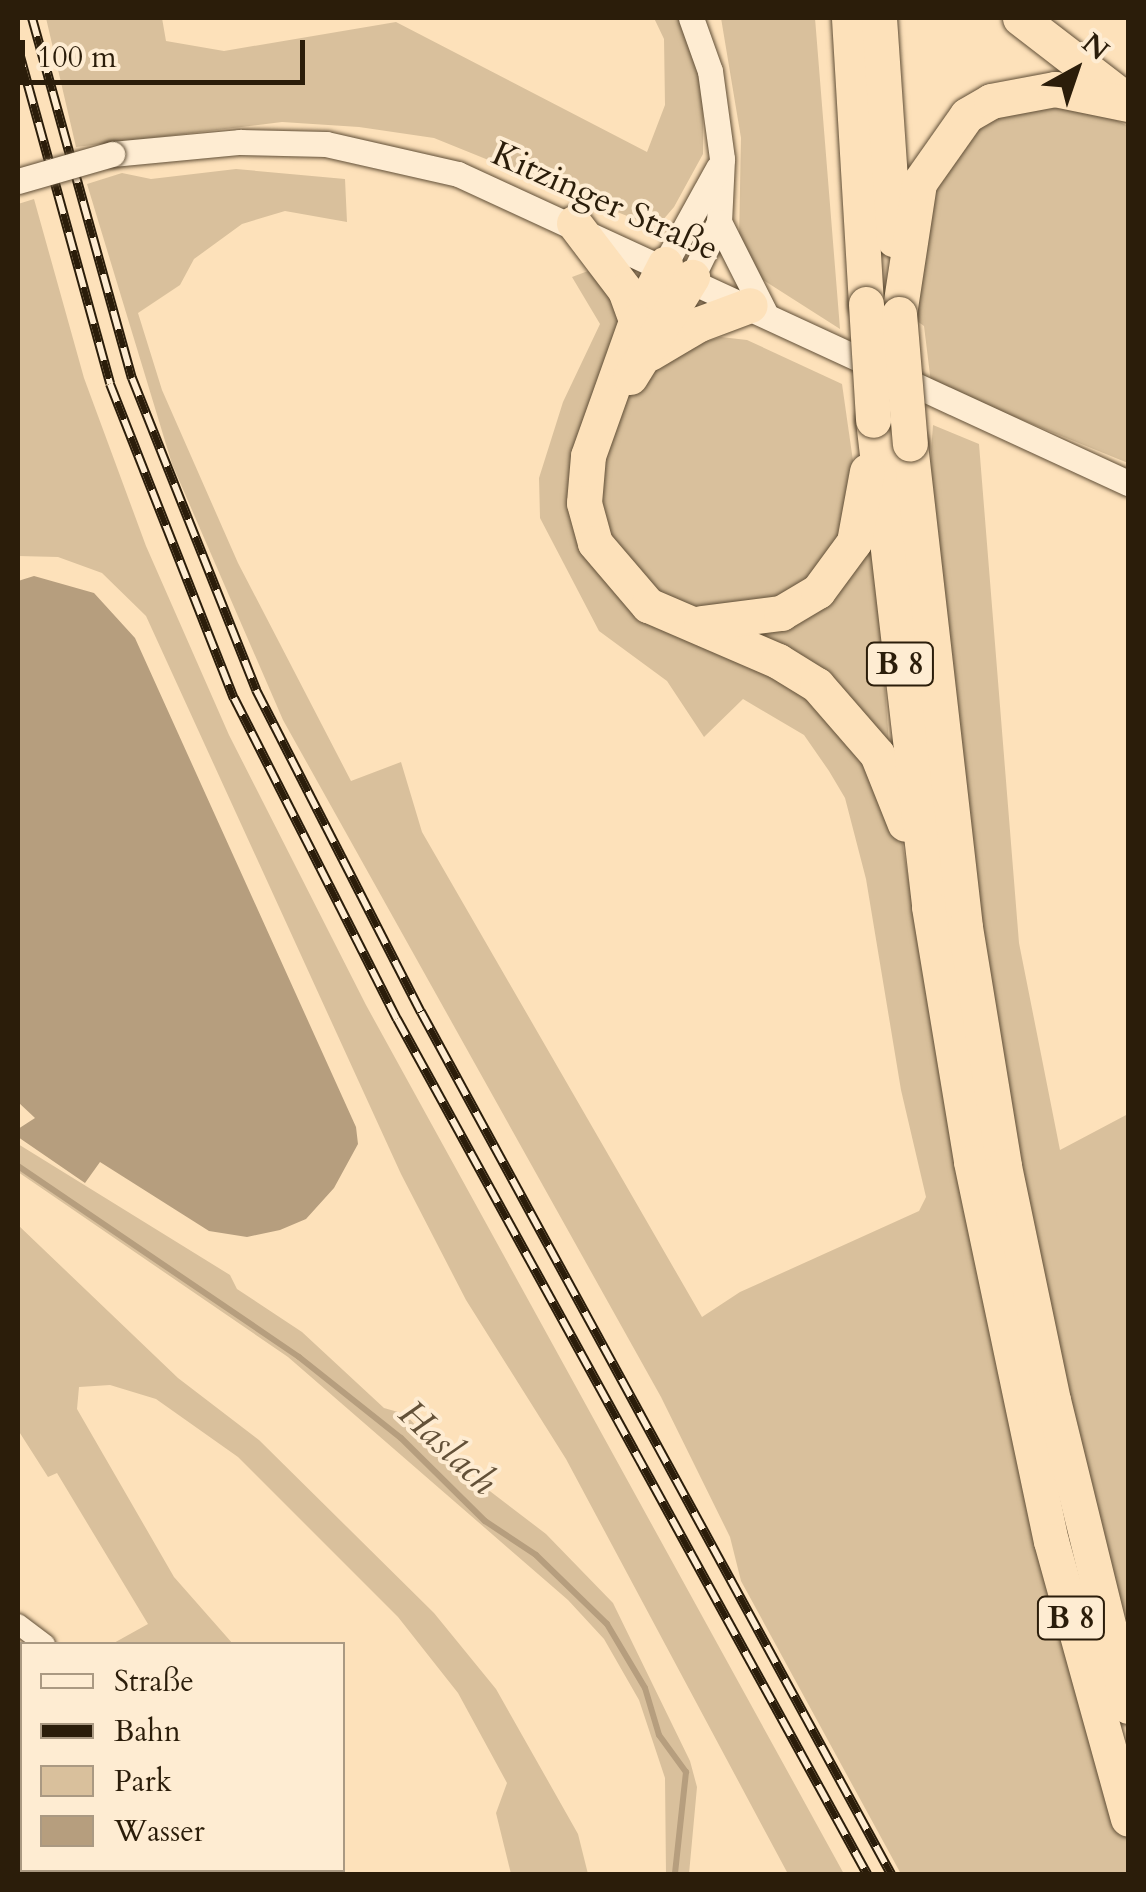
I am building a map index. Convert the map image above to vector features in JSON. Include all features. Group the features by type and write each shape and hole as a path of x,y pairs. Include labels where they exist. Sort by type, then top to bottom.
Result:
{"highway":[{"name":"B 8","path":"849,18 882,309 910,444 945,777 1001,1147 1039,1342 1128,1706"},
{"name":"B 8","path":"879,18 882,309 873,420 930,907 1006,1342 1056,1558 1128,1818"},
{"path":"1020,18 1128,103"},
{"path":"882,309 918,183 967,115 992,101 1055,89 1128,103"},
{"path":"574,223 625,290 636,321"},
{"path":"679,271 636,321 588,456 584,503 596,543 617,576 648,605 778,661 852,718 896,798 930,907"},
{"path":"601,418 645,356 679,271"},
{"path":"645,356 699,324 757,308"},
{"path":"685,623 763,618 818,592 854,542 873,420"}],"street":[{"path":"691,18 710,71 722,160 719,222 757,308"},
{"name":"Kitzinger Straße","path":"18,181 112,154 240,142 382,152 458,174 574,223 1128,483"},
{"path":"679,271 722,160"},
{"path":"679,271 719,222"},
{"path":"18,1624 42,1642"}],"green space":[{"path":"46,18 162,18 166,41 224,51 396,22 647,152 665,105 664,39 654,18 683,18 703,72 703,154 674,207 662,221 647,224 434,138 359,127 282,122 76,147"},
{"path":"721,18 815,18 840,329 757,276 739,240 741,138"},
{"path":"1030,100 1108,116 1128,126 1128,463 931,383 924,326 917,321 917,215 962,127"},
{"path":"236,169 345,179 347,222 285,211 242,224 194,259 180,285 138,313 162,390 238,563 351,781 401,762 422,832 702,1317 740,1292 919,1211 926,1197 901,1090 866,879 845,798 804,735 743,699 704,737 667,681 599,631 540,518 539,478 563,402 600,324 572,277 588,271 611,297 624,323 585,545 843,715 899,823 963,1208 1128,1837 1128,1874 901,1874 741,1581 730,1537 661,1397 283,720 172,464 87,184 122,173 151,179"},
{"path":"34,199 84,378 146,546 229,735 366,1005 844,1874 788,1874 566,1459 466,1300 401,1174 146,616 102,573 58,557 18,556 18,204"},
{"path":"721,337 747,340 842,384 854,468 851,516 816,579 742,614 673,603 617,557 597,506 612,420 629,394 662,355"},
{"path":"933,425 979,444 1019,943 1060,1150 1128,1114 1128,1662 982,987 930,465"},
{"path":"873,507 890,760 742,626 782,616"},
{"path":"18,1144 230,1275 237,1289 302,1332 384,1408 405,1414 444,1456 546,1534 613,1603 690,1761 697,1787 689,1874 666,1874 665,1778 639,1700 604,1639 568,1600 288,1357 18,1172"},
{"path":"18,1225 178,1378 259,1440 434,1613 496,1689 578,1834 588,1874 511,1874 496,1813 507,1783 458,1693 398,1617 238,1457 156,1399 110,1385 79,1387 77,1409 174,1577 231,1642 116,1642 148,1624 57,1473 48,1477 18,1430"}],"water":[{"path":"34,576 94,593 135,638 356,1127 358,1144 334,1188 306,1219 280,1230 247,1237 209,1231 100,1162 85,1183 18,1137 18,1129 35,1118 18,1102 18,581"}],"waterway":[{"name":"Haslach","path":"18,1166 299,1357 401,1438 485,1521 536,1555 607,1624 645,1688 659,1735 686,1772 675,1874"}],"railway":[{"path":"32,18 132,378 256,690 421,1012 891,1874"},
{"path":"18,49 110,384 234,698 397,1019 867,1874"}]}
